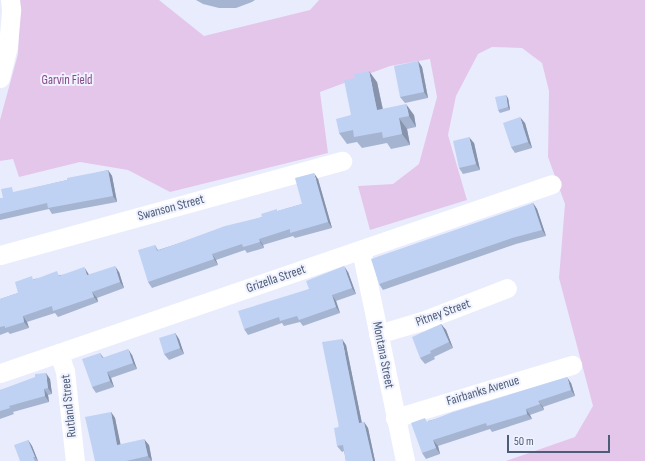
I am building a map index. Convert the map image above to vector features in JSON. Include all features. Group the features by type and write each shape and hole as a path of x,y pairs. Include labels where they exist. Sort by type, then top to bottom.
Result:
{"street":[{"path":"0,78 8,46 10,0"},
{"name":"Swanson Street","path":"0,255 342,161"},
{"name":"Grizella Street","path":"0,373 552,184"},
{"name":"Montana Street","path":"361,250 405,461"},
{"name":"Pitney Street","path":"378,334 428,319 507,288"},
{"name":"Rutland Street","path":"59,353 66,371 75,461"},
{"name":"Fairbanks Avenue","path":"395,418 572,364"}],"green space":[{"name":"Garvin Field","path":"20,0 159,0 204,36 310,10 319,0 645,0 645,461 506,461 575,437 593,406 559,278 565,204 548,157 549,91 542,63 522,48 492,47 478,54 456,96 448,135 467,200 370,230 358,186 393,184 419,164 437,97 430,59 390,66 320,92 328,153 170,192 128,170 80,162 19,177 13,159 0,161 0,120 18,54"}],"building":[{"path":"418,61 424,92 400,97 394,66"},
{"path":"369,71 377,110 406,104 409,116 399,118 402,134 383,138 382,132 354,137 353,130 339,133 336,119 351,115 344,80 355,78 354,74"},
{"path":"506,95 508,107 498,110 495,97"},
{"path":"520,117 528,142 511,147 503,123"},
{"path":"469,137 476,164 459,168 453,141"},
{"path":"108,170 113,196 48,208 47,203 0,214 0,198 3,198 1,189 12,187 13,192 67,180 67,178"},
{"path":"314,173 328,222 290,233 290,229 259,239 260,242 243,247 242,244 212,254 214,259 148,282 138,250 155,245 157,251 225,226 262,217 261,214 302,204 295,178"},
{"path":"533,203 542,230 512,238 379,284 371,259"},
{"path":"115,266 120,282 92,292 94,297 53,311 52,306 23,316 24,322 5,328 5,326 0,327 0,299 18,293 15,282 32,276 33,280 57,271 59,276 84,267 87,275"},
{"path":"344,266 352,288 332,295 336,307 299,320 297,316 280,321 279,317 244,329 238,311 309,289 306,281"},
{"path":"441,324 449,342 430,351 431,353 420,358 412,337"},
{"path":"175,333 180,348 164,354 159,338"},
{"path":"342,339 359,423 364,422 373,461 346,461 343,445 337,446 334,428 339,427 322,342"},
{"path":"128,349 133,363 107,372 110,381 92,387 82,359 100,353 102,358"},
{"path":"46,373 48,388 44,389 45,396 9,406 10,408 0,411 0,390 35,377 35,374"},
{"path":"567,377 571,390 538,401 540,404 526,409 527,414 487,426 486,423 433,440 436,448 422,453 411,423 425,418 427,422 453,412"},
{"path":"111,412 117,445 144,439 148,456 126,461 95,461 85,417"},
{"path":"28,440 35,457 33,457 35,461 20,461 14,445"}]}
